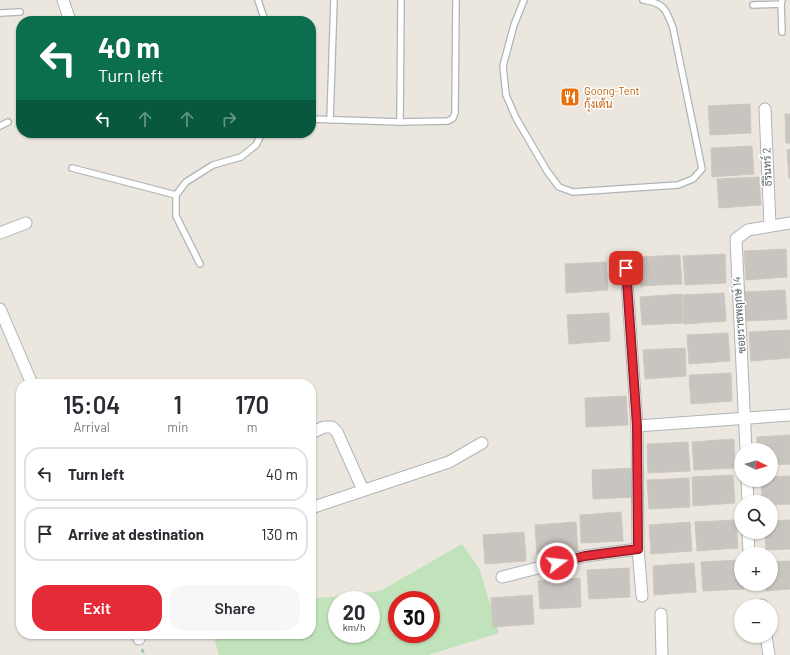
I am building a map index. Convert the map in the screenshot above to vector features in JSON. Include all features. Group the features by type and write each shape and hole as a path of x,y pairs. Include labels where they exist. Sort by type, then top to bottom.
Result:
{"street":[{"path":"63,0 68,16"},
{"name":"ธีรินทร์ 2","path":"765,109 770,225"},
{"path":"0,233 26,223"},
{"name":"ซอยราชพฤกษ์ 14","path":"746,443 736,239 748,230 770,225 790,223"},
{"path":"626,268 637,426 638,549 642,596"},
{"path":"0,309 30,379"},
{"path":"637,426 745,417 790,415"},
{"path":"316,430 324,426 332,427 337,432 362,490"},
{"path":"316,506 449,462 482,443"},
{"path":"502,577 585,556 638,549"},
{"path":"661,614 662,655"},
{"path":"767,643 769,655"}],"lane":[{"path":"258,0 263,16"},
{"path":"330,120 334,0"},
{"path":"400,122 401,0"},
{"path":"316,119 400,122 448,121 453,118 455,113 456,0"},
{"path":"524,0 514,25 503,66 506,95 516,118 559,187 573,192 678,185 693,179 702,168 667,10 656,2 643,0"},
{"path":"753,5 782,2 782,32"},
{"path":"0,13 20,12"},
{"path":"0,126 8,122"},
{"path":"200,264 176,216 176,195 186,182 214,165 241,157 256,145 260,138"},
{"path":"72,168 176,195"}],"green space":[{"path":"462,544 479,568 499,633 428,655 219,655 214,639 316,639 316,598 328,597 328,643 380,643 380,591"}],"building":[{"path":"750,104 751,133 710,135 708,106"},
{"path":"785,114 790,114 790,143 786,143"},
{"path":"752,146 754,174 712,177 711,148"},
{"path":"790,149 790,178 789,178 787,150"},
{"path":"759,177 761,205 719,208 717,179"},
{"path":"786,249 787,277 746,280 744,251"},
{"path":"725,254 726,283 685,285 683,256"},
{"path":"680,255 682,284 640,286 639,257"},
{"path":"606,262 608,290 566,293 565,264"},
{"path":"785,290 787,319 746,321 744,292"},
{"path":"724,293 726,321 684,324 683,295"},
{"path":"682,294 683,323 642,325 640,297"},
{"path":"609,313 610,341 569,344 567,315"},
{"path":"790,330 790,358 751,361 749,332"},
{"path":"728,333 730,361 689,364 687,335"},
{"path":"685,348 686,376 645,379 643,350"},
{"path":"731,373 732,401 691,404 689,375"},
{"path":"626,396 628,425 586,427 585,398"},
{"path":"790,435 790,464 778,465 778,443 757,443 757,437"},
{"path":"734,439 734,468 694,470 692,442"},
{"path":"688,442 690,471 648,473 647,444"},
{"path":"633,468 635,497 593,499 592,470"},
{"path":"733,475 734,503 693,506 692,477"},
{"path":"790,476 790,504 778,505 778,495 762,495 761,487 778,487 778,477"},
{"path":"689,478 690,507 649,509 647,480"},
{"path":"621,512 623,541 581,543 580,515"},
{"path":"734,520 734,539 737,539 738,547 697,551 695,522"},
{"path":"790,520 790,549 778,550 778,547 766,547 765,539 778,539 778,521"},
{"path":"576,522 578,551 537,554 535,525"},
{"path":"690,522 692,551 651,554 649,525"},
{"path":"524,532 526,561 485,564 483,535"},
{"path":"734,560 734,589 703,591 701,562"},
{"path":"790,561 790,589 778,590 778,562"},
{"path":"694,563 696,592 654,595 653,566"},
{"path":"629,568 630,597 589,599 587,570"},
{"path":"580,578 581,607 540,609 538,581"},
{"path":"532,595 534,624 493,627 491,598"}],"place":[{"name":"Goong-Tent กุ้งเต้น","path":"570,97"}],"route":[{"path":"557,563 585,556 638,549 637,426 626,268"}]}
